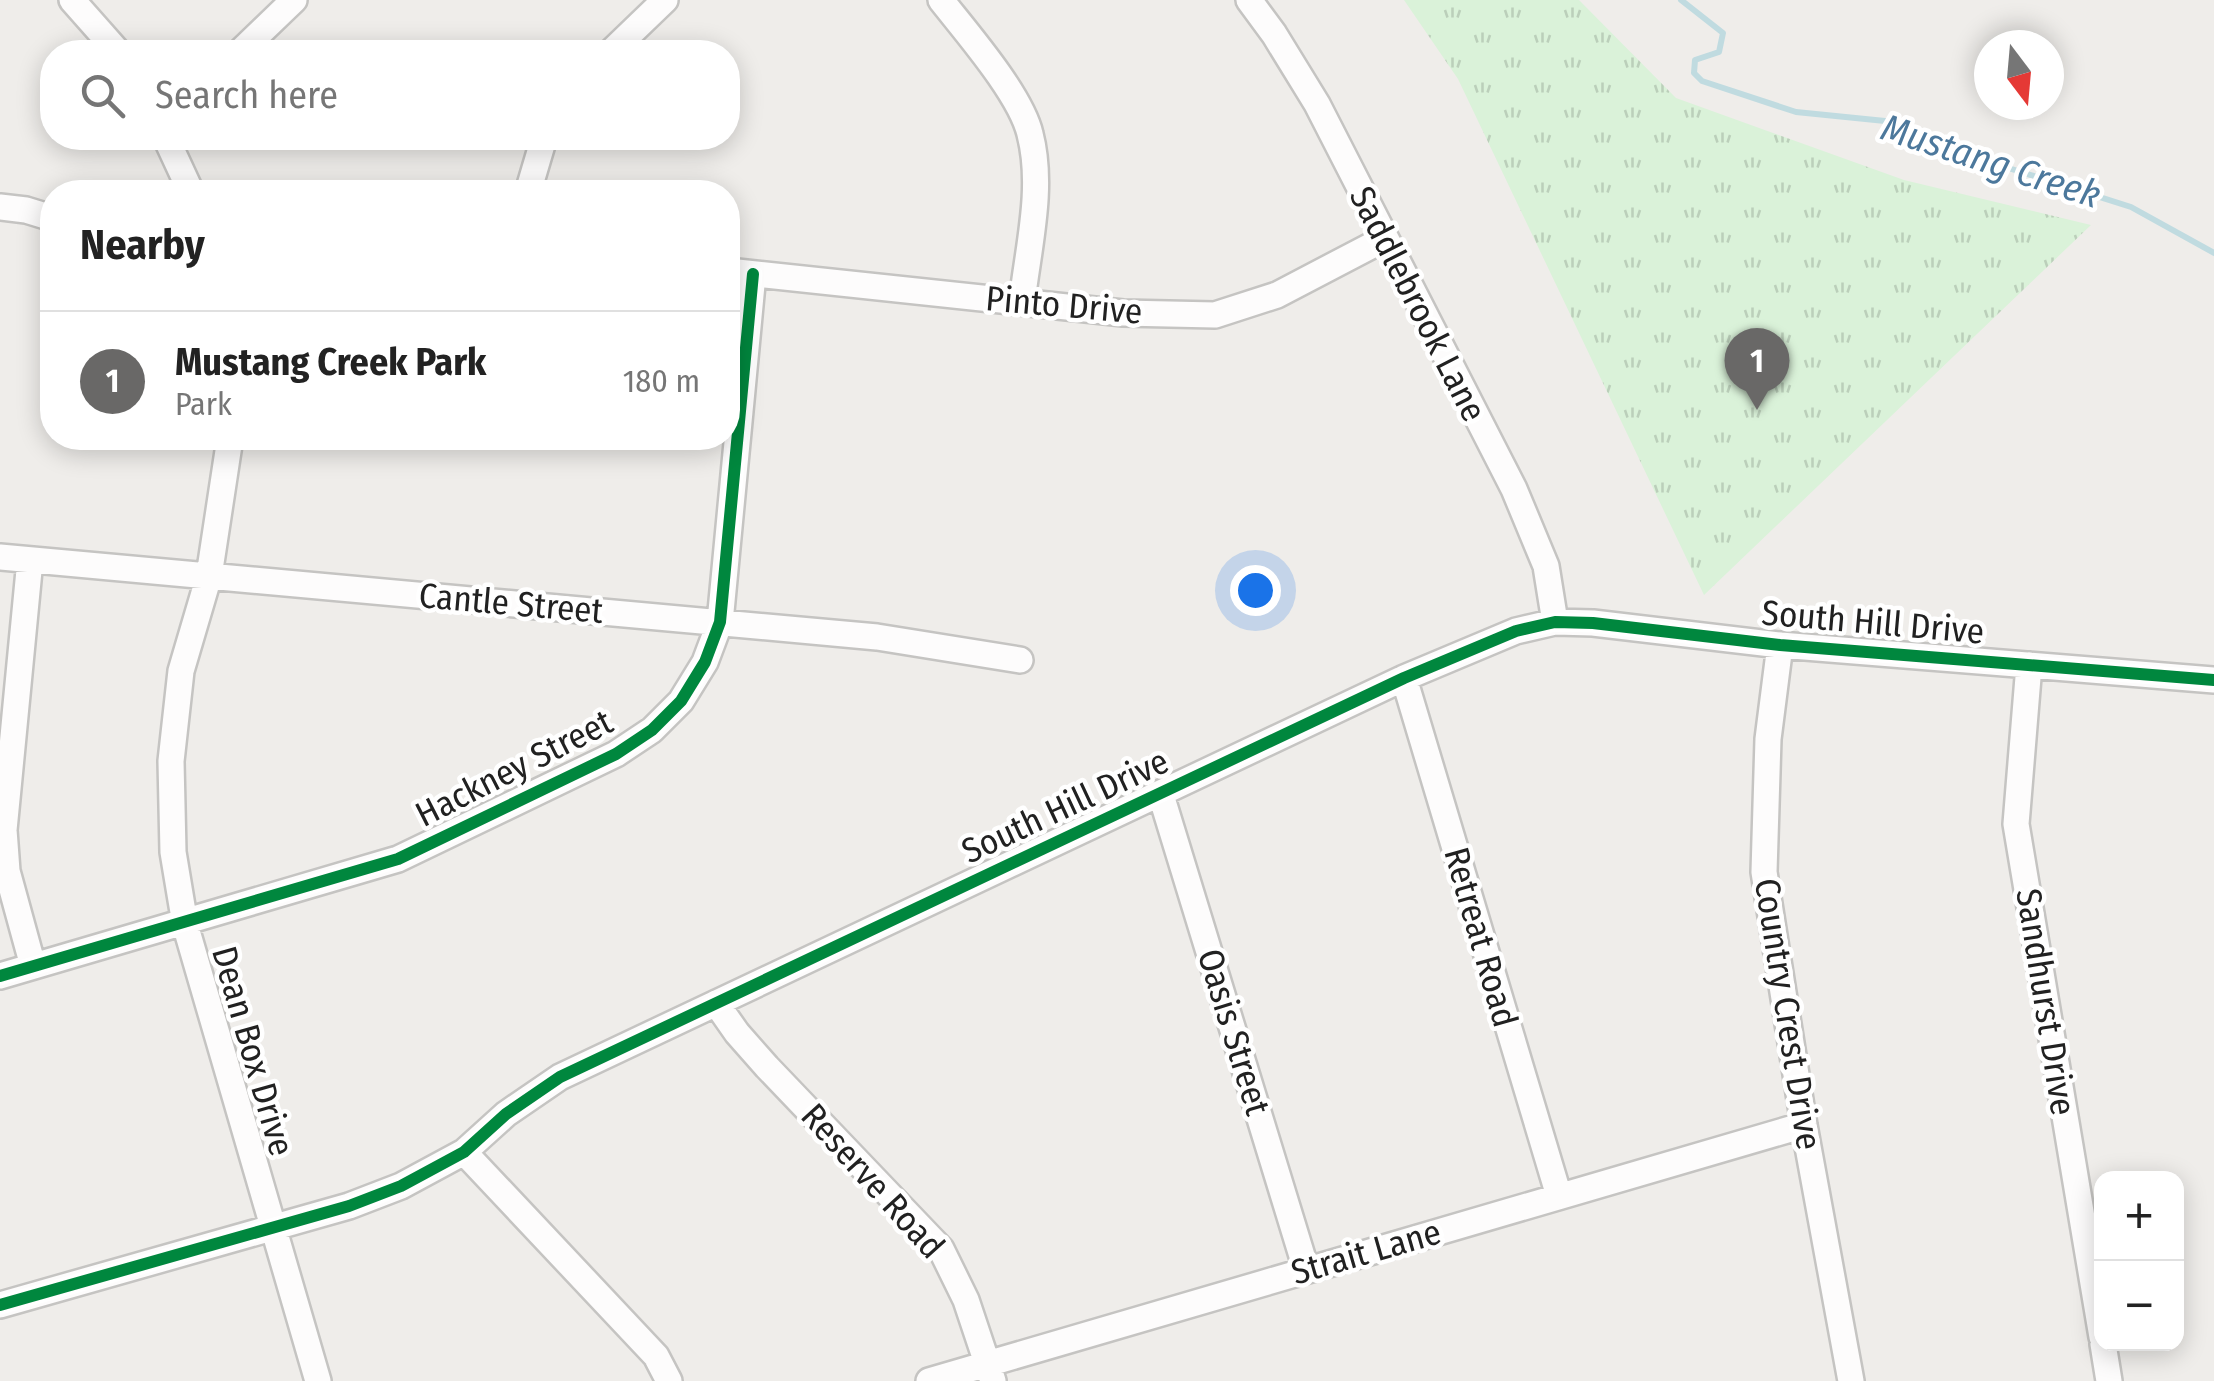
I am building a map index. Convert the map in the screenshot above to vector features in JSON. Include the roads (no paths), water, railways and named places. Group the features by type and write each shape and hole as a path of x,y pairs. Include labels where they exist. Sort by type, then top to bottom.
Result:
{"street":[{"path":"72,0 107,40"},
{"path":"252,40 294,0"},
{"path":"624,40 664,0"},
{"path":"941,0 1010,94 1030,132 1036,188 1022,302"},
{"name":"Saddlebrook Lane","path":"1248,0 1274,34 1316,104 1530,522 1546,566 1555,622"},
{"path":"172,150 185,180"},
{"path":"532,180 540,150"},
{"path":"0,208 40,214"},
{"name":"Pinto Drive","path":"740,273 1123,313 1215,314 1277,295 1384,239"},
{"name":"Dean Box Drive","path":"228,450 209,576 181,671 170,761 173,852 186,924 318,1381"},
{"name":"Hackney Street","path":"0,976 398,859 616,754 652,730 681,701 705,662 720,622 730,450"},
{"name":"Cantle Street","path":"0,557 876,637 1020,660"},
{"path":"30,560 4,830 7,871 33,966"},
{"name":"South Hill Drive","path":"0,1305 377,1196 464,1152 542,1087 1404,678 1516,631 1555,622 1592,623 1780,645 2214,680"},
{"name":"Country Crest Drive","path":"1780,645 1768,740 1764,872 1804,1125 1851,1381"},
{"name":"Sandhurst Drive","path":"2029,666 2016,824 2094,1292"},
{"name":"Retreat Road","path":"1404,678 1558,1196"},
{"name":"Oasis Street","path":"1161,795 1306,1270"},
{"name":"Reserve Road","path":"716,1003 767,1067 941,1249 966,1300 990,1372"},
{"name":"Strait Lane","path":"928,1381 990,1372 1306,1270 1804,1125"},
{"path":"464,1152 656,1356 669,1381"},
{"name":"Sandhurst Drive","path":"2104,1351 2109,1381"}],"waterway":[{"name":"Mustang Creek","path":"1681,0 1723,33 1719,52 1695,60 1694,73 1702,81 1796,112 1895,122 1939,151 1999,165 2131,207 2214,253"}],"place":[{"name":"Mustang Creek Park","path":"1757,410"}]}
